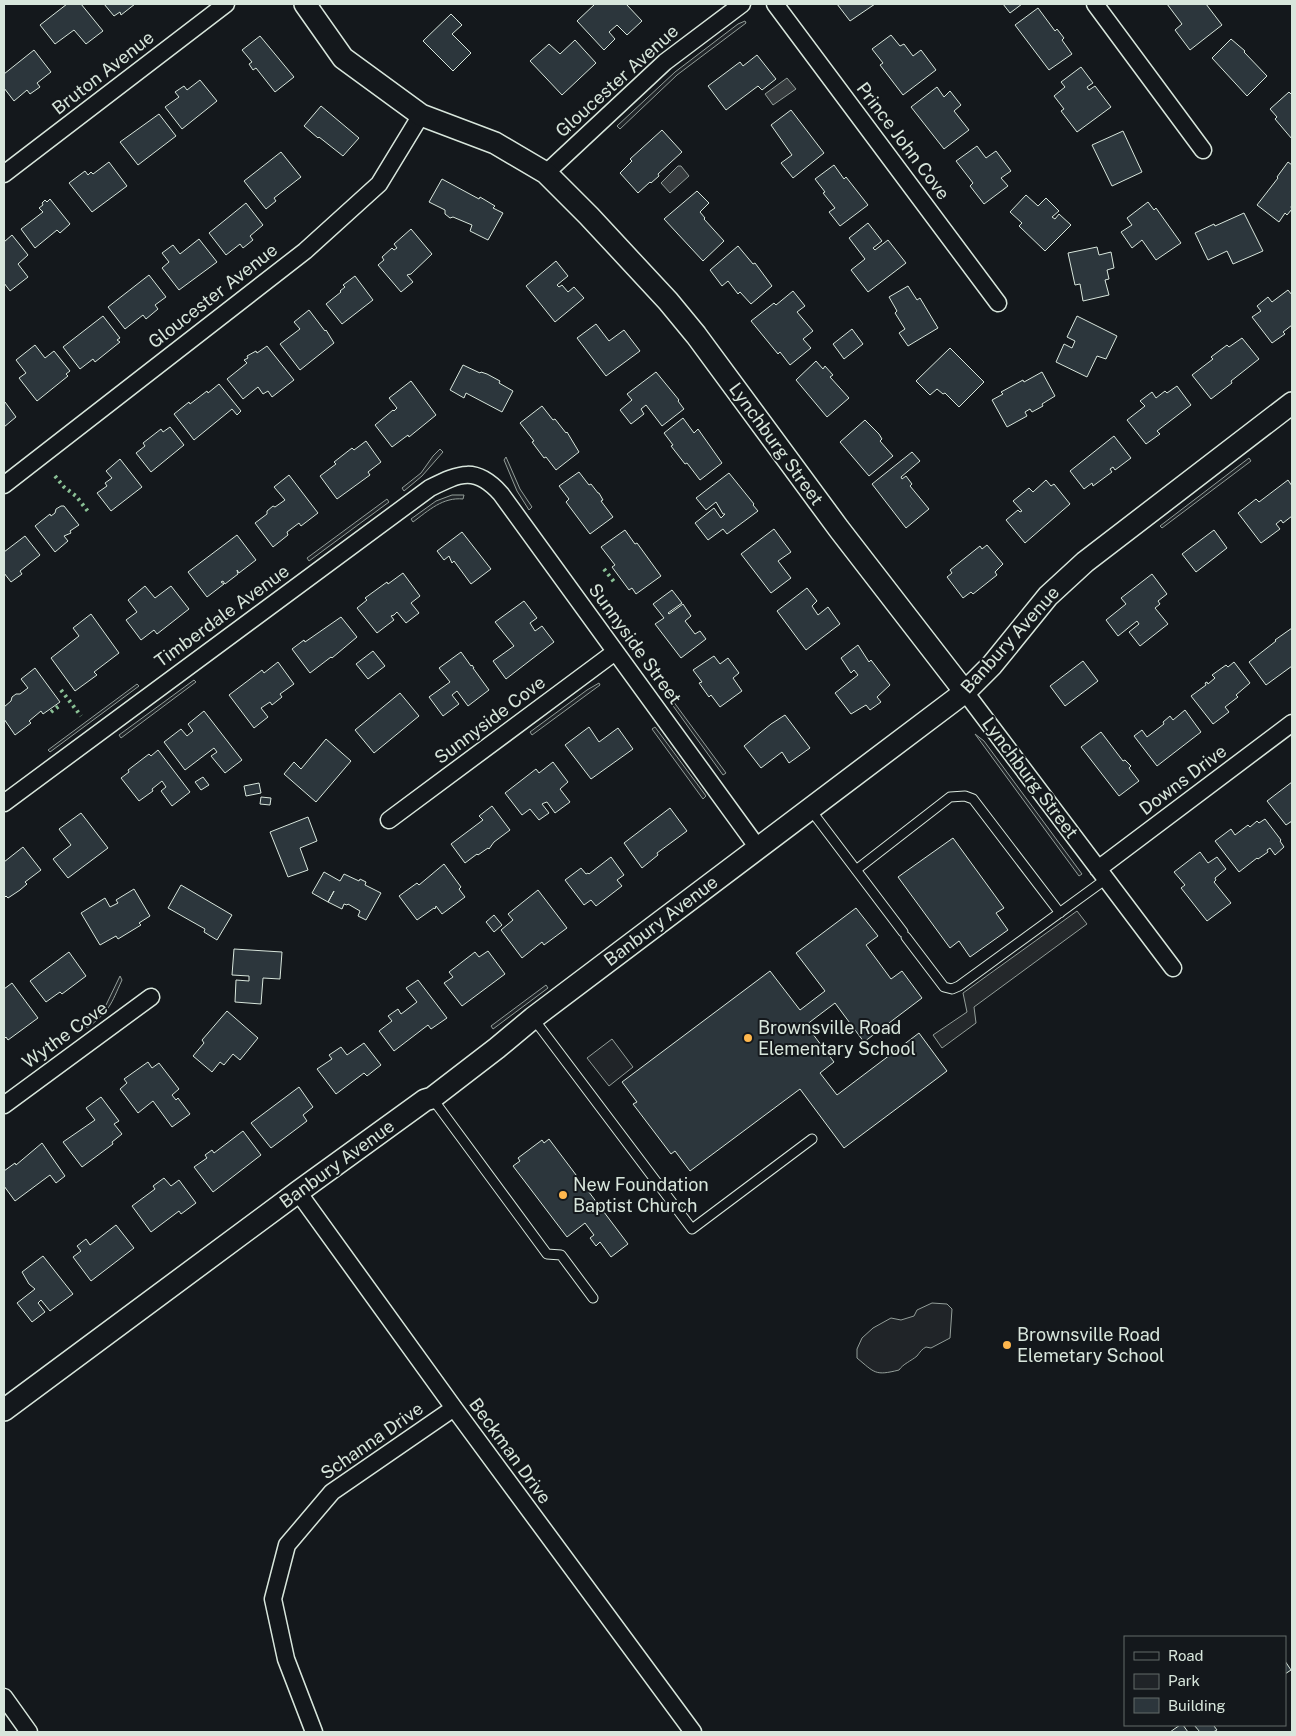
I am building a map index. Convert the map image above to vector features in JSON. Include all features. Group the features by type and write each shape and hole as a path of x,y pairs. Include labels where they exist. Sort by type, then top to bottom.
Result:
{"street":[{"name":"Bruton Avenue","path":"4,174 226,4"},
{"name":"Lynchburg Street","path":"305,4 343,58 421,115 495,143 546,173 595,223 684,320 1172,968"},
{"name":"Gloucester Avenue","path":"546,173 658,68 742,4"},
{"name":"Prince John Cove","path":"775,4 998,303"},
{"path":"1095,4 1203,150"},
{"name":"Gloucester Avenue","path":"4,485 305,251 379,184 421,115"},
{"name":"Banbury Avenue","path":"4,1410 298,1192 425,1100 432,1098 533,1018 965,692 992,665 1034,611 1061,583 1085,562 1292,403"},
{"name":"Sunnyside Street","path":"471,475 479,476 495,487 501,494 758,848"},
{"name":"Timberdale Avenue","path":"4,803 430,488 453,478 471,475"},
{"name":"Sunnyside Cove","path":"390,820 615,652"},
{"name":"Downs Drive","path":"1102,874 1292,723"},
{"name":"Wythe Cove","path":"4,1105 151,997"},
{"name":"Beckman Drive","path":"298,1192 454,1408 694,1732"},
{"name":"Schanna Drive","path":"314,1732 286,1659 273,1599 287,1546 332,1492 454,1408"},
{"path":"4,1697 29,1732"}],"lane":[{"path":"856,870 950,798 965,796 973,799 1060,913"},
{"path":"810,809 944,987 952,989 959,986 1060,913 1102,874"},
{"path":"533,1018 692,1229 812,1139"},
{"path":"432,1098 547,1254 561,1255 593,1298"}],"green space":[{"path":"745,21 746,23 677,75 620,129 617,126 675,72 738,24"},
{"path":"440,449 443,452 422,476 404,491 402,488 421,473"},
{"path":"506,457 520,489 532,507 529,510 517,491 504,460"},
{"path":"1249,458 1251,461 1162,528 1160,526"},
{"path":"452,495 464,495 463,499 449,500 436,505 413,522 411,519 436,501"},
{"path":"387,499 389,502 309,561 307,558"},
{"path":"194,680 196,682 121,738 119,735"},
{"path":"599,683 600,685 532,735 530,732"},
{"path":"137,684 139,686 50,752 48,750"},
{"path":"673,701 726,773 723,775 671,703"},
{"path":"655,727 706,796 703,799 652,729"},
{"path":"975,734 984,741 1082,874 1079,876"},
{"path":"120,976 122,980 109,1007 101,1017 87,1028 85,1025 106,1005"},
{"path":"546,985 548,988 493,1029 491,1026"},
{"path":"612,1039 633,1067 609,1086 587,1058"},
{"path":"932,1303 947,1304 952,1309 950,1338 931,1348 926,1347 899,1370 891,1372 876,1372 857,1358 857,1349 862,1338 873,1328 891,1318 901,1320 914,1316 917,1310"}],"shaded area":[{"path":"787,78 796,89 773,105 765,94"},
{"path":"678,166 681,166 689,176 670,193 661,183"},
{"path":"1077,911 1087,924 974,1007 976,1023 942,1048 933,1035 967,1012 963,993"}],"building":[{"path":"67,4 81,4 103,31 86,44 74,30 55,44 40,25"},
{"path":"104,4 135,4 121,15 120,12 114,16"},
{"path":"595,4 626,4 642,21 627,35 617,25 609,32 615,39 604,50 577,21"},
{"path":"837,4 875,4 850,21"},
{"path":"1003,4 1022,4 1010,13"},
{"path":"1167,4 1206,4 1222,25 1190,50 1175,30 1182,24"},
{"path":"1038,8 1055,31 1057,29 1064,38 1062,40 1072,54 1049,70 1015,25"},
{"path":"451,14 462,25 452,34 471,53 453,71 423,41"},
{"path":"891,35 900,46 904,44 913,56 921,50 936,70 903,95 880,65 883,63 872,49"},
{"path":"260,36 294,77 275,92 256,68 253,70 249,64 252,62 242,50"},
{"path":"1231,39 1245,51 1267,76 1247,96 1212,58"},
{"path":"575,40 596,63 562,95 530,61 549,44 560,54"},
{"path":"34,50 51,72 37,83 40,87 30,94 27,90 14,101 4,88 4,74"},
{"path":"757,55 776,79 762,90 758,86 726,110 708,86 740,62 743,66"},
{"path":"1081,67 1093,83 1087,87 1089,90 1095,86 1111,107 1077,132 1061,111 1064,109 1054,96 1065,87 1061,82"},
{"path":"200,80 217,101 182,129 165,107 179,97 175,92 184,86 187,90"},
{"path":"937,87 944,97 950,91 961,105 954,111 969,130 944,149 911,107"},
{"path":"1289,92 1292,95 1292,139 1275,119 1277,117 1270,109"},
{"path":"321,106 359,138 343,156 304,126"},
{"path":"791,110 824,153 793,178 781,163 792,155 771,125"},
{"path":"159,114 176,136 138,165 120,142"},
{"path":"662,130 682,152 658,174 659,176 638,193 620,173 632,161 630,159"},
{"path":"1123,131 1142,172 1112,186 1092,145"},
{"path":"977,146 986,158 996,151 1011,171 1001,178 1008,186 984,204 970,186 973,183 956,161"},
{"path":"281,152 301,177 274,198 276,201 266,209 244,181"},
{"path":"109,162 127,186 92,212 69,183 85,171 88,175 91,172 93,174"},
{"path":"1288,162 1292,165 1292,209 1287,215 1285,213 1279,222 1257,205"},
{"path":"834,165 868,205 840,226 829,212 835,208 815,179"},
{"path":"442,179 479,199 480,197 495,206 493,208 503,213 488,240 470,231 472,225 453,217 450,218 445,214 445,210 429,202"},
{"path":"697,191 709,203 700,212 724,241 703,261 664,219"},
{"path":"1026,195 1038,206 1046,198 1059,211 1052,217 1055,219 1059,214 1071,225 1045,251 1019,226 1022,223 1010,212"},
{"path":"50,199 70,224 60,233 57,230 35,248 21,229 43,212 39,208 45,200 47,202"},
{"path":"1148,202 1154,210 1156,208 1181,243 1156,260 1142,240 1132,248 1121,232 1132,225 1127,218"},
{"path":"246,203 263,225 250,236 253,240 243,248 240,244 226,255 209,233"},
{"path":"1244,213 1263,251 1233,264 1227,251 1208,260 1195,233"},
{"path":"868,223 882,241 873,248 875,250 888,240 906,263 868,292 851,270 865,259 849,238"},
{"path":"411,229 432,254 411,274 407,275 413,282 401,292 378,265 384,260 382,257 392,248 394,250 397,248 394,244"},
{"path":"12,235 28,255 18,264 28,277 10,291 4,283 4,242"},
{"path":"199,239 217,262 179,290 162,268 169,262 162,253 173,245 180,254"},
{"path":"738,246 753,264 755,263 772,286 751,304 740,292 738,294 728,281 722,286 710,270"},
{"path":"1097,247 1099,255 1111,252 1114,268 1107,270 1109,279 1105,280 1109,295 1083,301 1080,284 1075,285 1068,253"},
{"path":"556,261 568,276 557,285 559,287 562,285 568,292 574,287 584,298 555,322 526,286"},
{"path":"149,275 166,297 155,305 158,309 146,319 143,315 125,329 108,307"},
{"path":"355,276 373,300 342,324 326,304 341,292 345,287 343,285"},
{"path":"908,286 917,300 920,298 938,328 908,346 899,333 905,329 895,313 897,311 889,297"},
{"path":"1288,290 1292,295 1292,325 1283,332 1285,334 1272,343 1252,317 1261,311 1257,306 1268,297 1272,302"},
{"path":"793,291 805,306 797,312 813,331 803,339 811,348 790,365 780,352 778,354 751,321 774,303 776,305"},
{"path":"309,310 334,343 300,370 280,344 300,329 294,322"},
{"path":"103,316 120,338 117,340 120,342 95,362 93,359 80,369 63,347"},
{"path":"1077,316 1117,336 1106,359 1097,356 1087,377 1056,362 1064,344 1072,348 1075,341 1067,337"},
{"path":"596,324 609,341 624,330 640,351 606,376 577,338"},
{"path":"852,329 863,344 844,359 833,344"},
{"path":"1242,338 1259,359 1211,399 1192,375 1213,359 1211,357 1227,345 1229,347"},
{"path":"35,345 45,358 54,351 70,371 66,374 68,376 37,401 19,378 26,373 16,360"},
{"path":"267,346 294,380 272,397 268,391 263,394 258,387 243,399 227,379 247,363 244,360 248,358 247,356 256,351 257,353"},
{"path":"950,348 984,382 959,407 945,393 943,394 937,389 930,395 916,381"},
{"path":"816,361 823,369 825,366 833,375 830,377 849,398 827,417 796,380"},
{"path":"463,365 480,373 487,374 513,391 502,412 466,393 464,398 450,390"},
{"path":"656,372 684,409 662,426 646,405 641,409 644,414 631,424 620,410 632,400 627,394"},
{"path":"1042,372 1055,396 1032,412 1030,409 1025,412 1027,416 1007,427 992,400 1003,394 1001,392"},
{"path":"411,381 436,415 409,437 408,435 392,447 375,425 397,408 389,398"},
{"path":"219,384 241,411 237,415 232,409 194,440 174,414 189,402 190,404"},
{"path":"1177,386 1191,405 1157,431 1160,434 1146,444 1127,420 1145,406 1140,401 1152,392 1156,398 1165,391 1167,393"},
{"path":"4,403 16,417 4,427"},
{"path":"542,406 553,420 555,419 567,432 579,452 556,470 546,457 544,458 520,423"},
{"path":"683,418 694,433 698,429 722,463 700,480 671,446 673,445 664,433"},
{"path":"865,420 879,434 882,439 880,441 893,456 869,476 840,442"},
{"path":"170,427 184,445 151,472 136,453 145,446 143,443 161,429 163,432"},
{"path":"1114,436 1131,458 1115,470 1113,467 1110,469 1112,472 1093,486 1092,483 1084,489 1070,471"},
{"path":"366,441 381,462 368,472 370,475 337,499 320,476 336,464 334,462 352,448 354,450"},
{"path":"912,452 920,461 901,477 902,479 906,476 912,484 910,486 929,509 906,528 872,484"},
{"path":"120,459 142,487 111,511 97,493 107,486 105,483 112,478 106,471"},
{"path":"579,472 589,485 591,484 599,493 603,500 601,501 613,517 590,534 566,502 569,499 559,486"},
{"path":"729,473 758,511 727,534 723,529 708,540 695,523 714,508 721,518 725,514 723,514 716,502 706,510 696,498"},
{"path":"289,475 318,513 301,526 299,523 287,532 288,535 273,547 255,523 267,514 267,511 273,506 275,507 285,500 274,487"},
{"path":"1046,480 1051,486 1054,484 1070,504 1025,543 1006,520 1018,510 1022,511 1013,501 1029,488 1033,492"},
{"path":"1288,480 1292,486 1292,516 1283,523 1281,520 1276,524 1280,529 1261,543 1238,513 1256,499 1259,502"},
{"path":"64,506 79,525 70,531 71,533 64,536 68,541 55,552 35,526 50,514 51,516 55,513 56,509"},
{"path":"774,529 791,552 778,561 791,578 771,593 741,554"},
{"path":"625,530 661,576 636,594 632,588 629,590 612,567 615,565 601,547"},
{"path":"1214,530 1227,548 1196,572 1182,554"},
{"path":"462,532 491,569 471,584 454,561 452,563 449,556 444,560 437,551"},
{"path":"237,535 256,560 239,573 237,570 238,574 225,584 223,581 221,582 224,584 207,597 188,572"},
{"path":"25,536 40,555 20,571 22,574 11,582 4,573 4,552"},
{"path":"987,545 1003,564 995,572 997,575 973,594 971,592 963,598 947,577 952,573 950,570 980,546 982,549"},
{"path":"403,573 420,596 411,603 419,613 406,623 397,612 391,616 394,620 377,633 357,608 367,600 365,598"},
{"path":"1152,574 1167,594 1158,601 1160,604 1155,608 1168,624 1140,646 1129,632 1139,624 1137,621 1118,636 1106,620 1126,604 1121,598"},
{"path":"145,586 155,598 171,586 189,609 157,634 154,630 141,640 126,620 137,612 128,600"},
{"path":"807,588 817,601 812,606 818,615 828,607 840,624 806,650 777,611"},
{"path":"672,590 682,603 668,613 683,604 691,616 685,621 695,634 700,631 706,639 681,658 655,624 664,618 653,604"},
{"path":"524,601 537,618 530,623 535,631 542,626 554,642 506,679 493,661 514,646 495,622"},
{"path":"91,614 119,653 94,672 97,675 75,691 51,658 79,636 73,628"},
{"path":"341,617 357,637 310,673 292,649"},
{"path":"1292,628 1292,666 1266,685 1249,662"},
{"path":"858,645 869,662 871,660 890,685 877,697 881,702 870,710 866,705 851,714 835,693 858,675 854,670 851,673 841,658"},
{"path":"373,651 385,666 368,679 356,664"},
{"path":"461,652 489,690 468,706 457,691 452,695 459,704 443,716 429,697 450,682 439,668"},
{"path":"714,656 720,664 728,658 739,673 733,678 742,691 720,707 711,695 709,697 699,683 702,682 693,670"},
{"path":"1083,661 1098,681 1065,706 1050,686"},
{"path":"278,662 294,684 280,694 282,697 272,705 270,702 261,708 268,717 254,728 229,695 262,670 264,673"},
{"path":"1234,662 1250,683 1236,695 1238,697 1225,707 1229,712 1213,724 1191,696 1206,685 1205,683 1207,682 1208,684 1215,678 1212,675"},
{"path":"35,668 60,702 43,714 41,711 29,721 31,723 15,735 4,719 4,707 11,701 12,697 28,688 21,679"},
{"path":"400,693 419,716 374,753 355,730"},
{"path":"1185,710 1201,732 1157,766 1134,736 1142,730 1147,737 1164,724 1163,722 1170,716 1173,720"},
{"path":"204,711 242,760 225,773 211,756 217,752 214,748 185,770 164,742 181,729 187,736 193,731 188,724"},
{"path":"785,715 810,748 789,763 782,752 761,768 744,746"},
{"path":"589,727 599,742 618,728 633,749 591,779 565,745"},
{"path":"1101,732 1123,761 1125,760 1131,766 1129,768 1139,781 1119,796 1081,747"},
{"path":"326,739 351,761 316,802 284,774 294,762 301,769"},
{"path":"158,750 190,792 172,806 161,791 166,787 162,781 152,789 153,791 139,801 121,778 129,772 128,770 149,754 151,756"},
{"path":"553,762 568,782 560,789 570,802 555,813 547,802 542,804 549,813 539,820 530,809 522,815 505,793 536,769 539,773"},
{"path":"203,777 209,785 201,790 195,782"},
{"path":"1292,782 1292,821 1286,825 1267,801"},
{"path":"259,783 261,793 246,796 244,786"},
{"path":"261,797 271,798 270,805 260,804"},
{"path":"492,806 510,830 494,842 489,849 477,854 465,863 451,844 483,820 479,816"},
{"path":"670,808 687,831 657,853 658,855 642,868 624,843"},
{"path":"81,813 108,848 68,878 53,859 71,845 59,829"},
{"path":"308,817 317,841 300,848 308,870 288,877 270,832"},
{"path":"1265,819 1284,847 1275,855 1270,848 1267,850 1268,852 1239,872 1215,841 1231,829 1235,835 1248,825 1250,827 1257,821 1259,823"},
{"path":"953,838 1004,908 996,913 1008,930 970,957 959,941 950,948 898,877"},
{"path":"23,847 41,870 25,882 27,884 20,890 8,898 6,896 4,898 4,862"},
{"path":"1200,852 1208,863 1217,857 1226,869 1215,878 1214,882 1231,903 1207,921 1181,888 1185,885 1174,872"},
{"path":"611,857 624,875 617,880 622,886 596,906 591,900 584,905 565,880 581,868 586,874 589,874"},
{"path":"444,864 461,887 459,889 465,897 442,914 436,906 435,909 417,920 399,896 417,883 419,885"},
{"path":"324,872 340,881 344,874 359,881 360,879 366,882 365,885 381,893 366,920 358,916 360,911 348,904 344,904 342,909 312,893"},
{"path":"181,885 232,915 217,940 204,932 205,929 168,908"},
{"path":"134,889 150,916 139,923 141,925 118,939 116,936 100,945 81,913 105,898 110,907 118,903 116,900"},
{"path":"538,890 567,928 544,945 542,942 522,958 501,930 513,920 508,914"},
{"name":"Brownsville Road Elementary School","path":"856,908 878,936 866,945 891,979 902,971 922,998 864,1042 835,1003 806,1025 834,1062 820,1073 837,1095 919,1033 947,1071 844,1148 800,1089 690,1171 675,1151 671,1154 633,1104 637,1102 622,1082 770,971 800,1010 825,991 796,953"},
{"path":"494,915 502,925 494,932 486,922"},
{"path":"234,949 282,952 280,979 263,978 261,1004 235,1002 236,980 249,981 249,976 232,975"},
{"path":"488,951 505,974 462,1006 444,983 453,977 449,972 475,952 479,957"},
{"path":"69,952 86,976 62,994 60,992 46,1002 30,981"},
{"path":"418,980 447,1018 431,1029 428,1025 394,1051 379,1031 392,1021 388,1016 398,1009 401,1014 417,1002 406,988"},
{"path":"12,983 38,1018 8,1040 6,1037 4,1039 4,989"},
{"path":"227,1011 258,1038 240,1060 233,1054 224,1065 220,1062 212,1072 193,1056 204,1043 202,1040"},
{"path":"364,1043 381,1065 367,1076 364,1073 336,1094 317,1069 332,1059 329,1055 341,1047 347,1055"},
{"path":"148,1062 152,1068 159,1063 179,1089 172,1095 176,1100 178,1098 190,1114 172,1127 153,1101 138,1113 120,1089 127,1083 124,1079"},
{"path":"299,1087 313,1107 303,1115 307,1121 271,1148 251,1123"},
{"path":"101,1097 119,1121 114,1124 122,1134 112,1142 113,1144 82,1167 63,1142 95,1120 86,1108"},
{"path":"243,1131 261,1155 213,1192 194,1167 207,1158 205,1155 212,1150 214,1153"},
{"name":"New Foundation Baptist Church","path":"549,1139 628,1244 611,1257 600,1242 596,1246 590,1238 594,1235 585,1223 567,1237 513,1166 520,1161 518,1158 542,1140 544,1143"},
{"path":"42,1143 65,1176 56,1183 50,1175 15,1201 4,1186 4,1171 15,1163 16,1165"},
{"path":"164,1178 171,1186 179,1180 196,1203 181,1214 179,1211 151,1232 132,1206 155,1189 153,1186"},
{"path":"116,1225 134,1248 91,1281 73,1257 81,1251 77,1246 86,1239 90,1245"},
{"path":"43,1256 73,1294 50,1311 41,1300 38,1303 45,1312 32,1322 17,1303 35,1289 29,1284 22,1272"},
{"path":"1286,1662 1291,1670 1286,1673"},
{"path":"1179,1726 1184,1726 1188,1732 1170,1732"},
{"path":"1195,1726 1214,1726 1217,1730 1213,1732 1200,1732"}],"hedge":[{"path":"55,476 64,487 76,496 90,514"},
{"path":"604,569 615,583"},
{"path":"61,690 81,716"},
{"path":"51,712 59,706"}],"place":[{"name":"Brownsville Road Elementary School","path":"748,1038"},
{"name":"New Foundation Baptist Church","path":"563,1195"},
{"name":"Brownsville Road Elemetary School","path":"1007,1345"}]}
